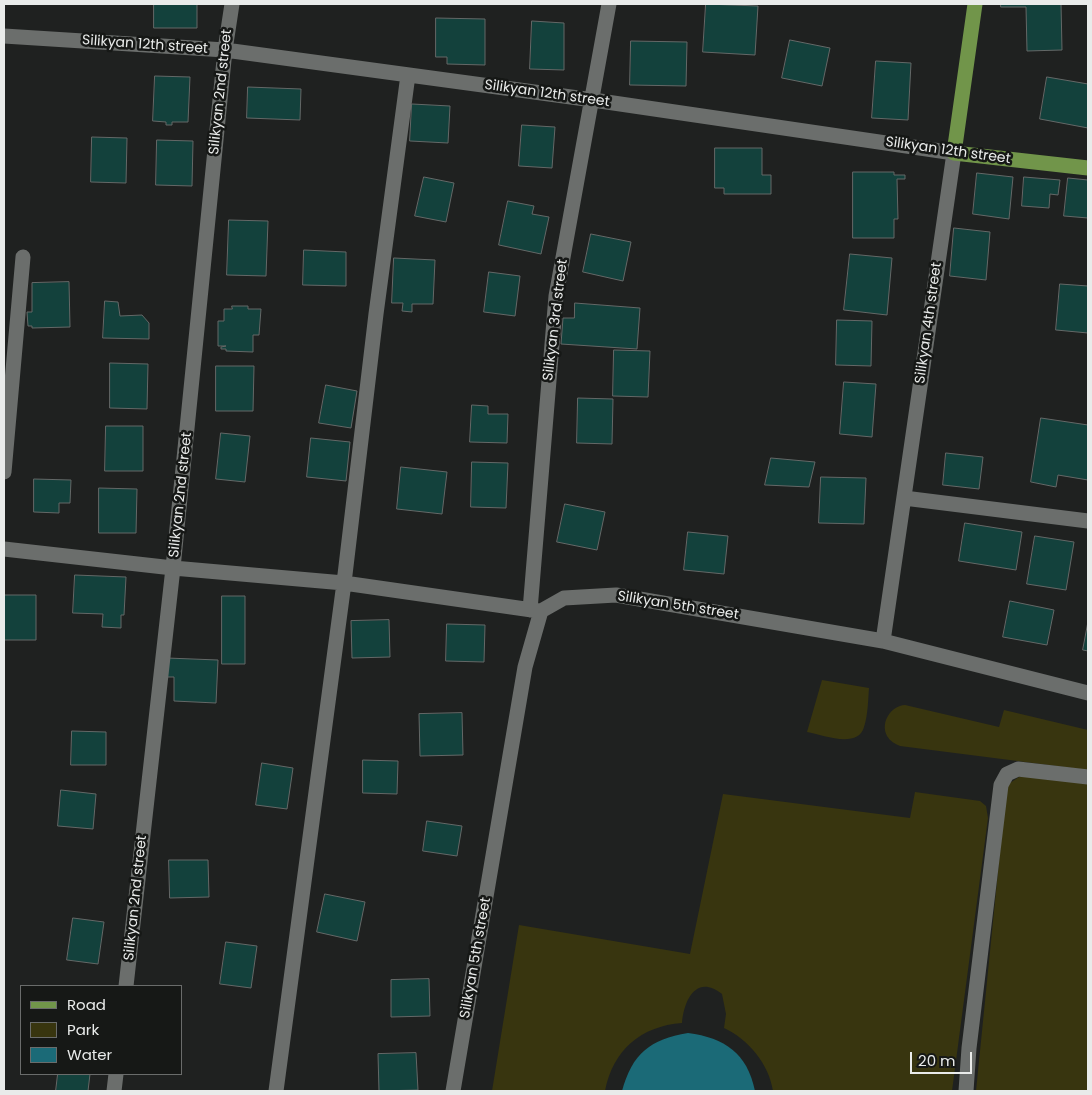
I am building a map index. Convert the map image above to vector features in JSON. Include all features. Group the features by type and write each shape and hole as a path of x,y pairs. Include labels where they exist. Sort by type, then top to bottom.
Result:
{"main road":[{"name":"Silikyan 4th street","path":"954,153 975,4"},
{"name":"Silikyan 12th street","path":"954,153 1088,168"}],"street":[{"name":"Silikyan 2nd street","path":"126,985 173,568 225,50 232,4"},
{"name":"Silikyan 3rd street","path":"535,611 556,296 609,4"},
{"name":"Silikyan 12th street","path":"4,36 225,50 593,100 954,153"},
{"path":"276,1091 344,583 376,314 408,75"},
{"name":"Silikyan 4th street","path":"883,641 954,153"},
{"path":"4,472 23,257"},
{"path":"904,498 1088,521"},
{"path":"4,549 173,568 344,583 535,611"},
{"name":"Silikyan 5th street","path":"453,1091 535,611 564,598 616,595 883,641 1088,693"},
{"path":"966,1091 969,1048 1001,785 1007,774 1018,769 1088,777"},
{"path":"114,1091 116,1075"}],"green space":[{"path":"822,680 869,688 868,708 864,727 860,734 848,739 839,739 807,732"},
{"path":"905,705 999,727 1004,710 1088,730 1088,770 900,746 888,738 885,725 888,716 895,708"},
{"path":"1019,777 1088,784 1088,1091 976,1091 1007,785"},
{"path":"915,792 980,801 986,806 988,818 952,1091 773,1091 767,1071 756,1054 741,1039 724,1028 726,1014 722,994 705,987 693,992 689,998 682,1023 654,1029 642,1035 622,1052 609,1076 605,1091 492,1091 519,925 690,954 723,794 910,818"}],"water":[{"path":"688,1033 713,1039 732,1050 740,1057 746,1067 755,1091 622,1091 631,1067 644,1050 663,1039"}],"building":[{"path":"154,4 197,4 197,28 154,28"},
{"path":"706,4 758,6 755,55 703,52"},
{"path":"1001,4 1061,4 1062,50 1027,51 1026,7 1001,7"},
{"path":"436,18 485,19 485,65 447,64 447,57 436,57"},
{"path":"532,21 564,23 564,70 530,69"},
{"path":"790,40 830,48 822,86 782,78"},
{"path":"631,41 687,42 686,86 630,85"},
{"path":"876,61 911,63 908,120 872,118"},
{"path":"155,76 190,77 188,122 172,122 172,125 166,125 166,122 153,121"},
{"path":"1047,77 1088,84 1088,128 1040,119"},
{"path":"248,87 301,89 300,120 247,118"},
{"path":"412,104 450,106 448,143 410,141"},
{"path":"522,125 555,127 552,168 519,166"},
{"path":"92,137 127,138 126,183 91,182"},
{"path":"157,140 193,141 192,186 156,185"},
{"path":"715,148 762,148 762,175 771,175 771,194 724,194 724,188 715,188"},
{"path":"853,172 894,172 894,175 905,175 905,179 897,179 898,219 894,219 894,238 853,238"},
{"path":"977,173 1013,177 1009,219 973,214"},
{"path":"424,177 454,183 446,222 415,216"},
{"path":"1024,177 1060,180 1058,195 1050,194 1049,208 1022,206"},
{"path":"1068,178 1088,180 1088,218 1064,216"},
{"path":"508,201 534,206 532,214 549,217 541,254 499,245"},
{"path":"229,220 268,221 266,276 227,275"},
{"path":"954,228 990,232 986,280 950,276"},
{"path":"591,234 631,242 623,281 583,272"},
{"path":"304,250 346,252 346,286 303,285"},
{"path":"850,254 892,258 887,315 844,310"},
{"path":"394,258 435,260 433,304 412,304 412,312 402,311 403,303 392,303"},
{"path":"489,272 520,276 515,316 484,312"},
{"path":"69,282 70,327 32,328 32,326 28,326 27,312 32,312 32,283"},
{"path":"1060,284 1088,286 1088,333 1056,330"},
{"path":"105,301 118,302 120,316 142,315 149,323 149,339 103,338"},
{"path":"575,303 640,308 637,349 561,344 563,318 574,318"},
{"path":"232,306 248,306 248,309 261,309 259,335 253,335 253,352 226,351 226,349 221,349 221,347 226,346 218,346 218,321 224,321 224,309 232,309"},
{"path":"837,320 872,321 871,366 836,365"},
{"path":"614,350 650,351 648,397 613,396"},
{"path":"110,363 148,364 147,409 110,408"},
{"path":"216,366 254,366 253,411 216,411"},
{"path":"844,382 876,384 872,437 840,434"},
{"path":"326,385 357,391 351,428 319,423"},
{"path":"578,398 613,399 612,444 577,443"},
{"path":"472,405 488,406 488,414 508,414 507,443 470,442"},
{"path":"1041,418 1088,425 1088,480 1058,475 1056,487 1031,482"},
{"path":"106,426 143,426 143,471 105,471"},
{"path":"221,433 250,436 245,482 216,479"},
{"path":"311,438 350,442 346,481 307,477"},
{"path":"946,453 983,457 979,489 943,485"},
{"path":"771,458 815,462 809,487 765,485"},
{"path":"472,462 508,463 506,508 471,507"},
{"path":"401,467 447,472 442,514 397,509"},
{"path":"821,477 866,478 864,524 819,523"},
{"path":"34,479 71,480 70,503 59,503 59,513 34,512"},
{"path":"99,488 137,489 136,533 99,533"},
{"path":"565,504 605,512 597,550 557,542"},
{"path":"965,523 1022,532 1016,570 959,561"},
{"path":"688,532 728,536 724,574 684,570"},
{"path":"1035,536 1074,542 1066,590 1027,584"},
{"path":"75,575 126,577 124,615 121,615 121,628 102,627 103,614 73,613"},
{"path":"4,595 36,595 36,640 4,640"},
{"path":"222,596 245,596 245,664 222,664"},
{"path":"1010,601 1054,610 1047,645 1003,637"},
{"path":"389,620 390,657 352,658 351,621"},
{"path":"1088,622 1088,651 1083,650"},
{"path":"447,624 485,625 484,662 446,661"},
{"path":"167,658 218,660 216,703 174,701 174,677 167,677"},
{"path":"462,713 463,755 420,756 419,714"},
{"path":"72,731 106,732 106,765 71,765"},
{"path":"363,760 398,761 397,794 363,793"},
{"path":"262,763 293,768 287,809 256,805"},
{"path":"61,790 96,794 93,829 58,826"},
{"path":"427,821 462,826 457,856 423,851"},
{"path":"169,860 208,860 209,897 170,898"},
{"path":"325,894 365,902 357,941 317,932"},
{"path":"73,918 104,922 98,964 67,960"},
{"path":"226,942 257,946 251,988 220,984"},
{"path":"429,979 430,1016 391,1017 391,980"},
{"path":"416,1053 418,1090 379,1091 378,1054"},
{"path":"58,1075 90,1075 88,1091 56,1091"}]}
